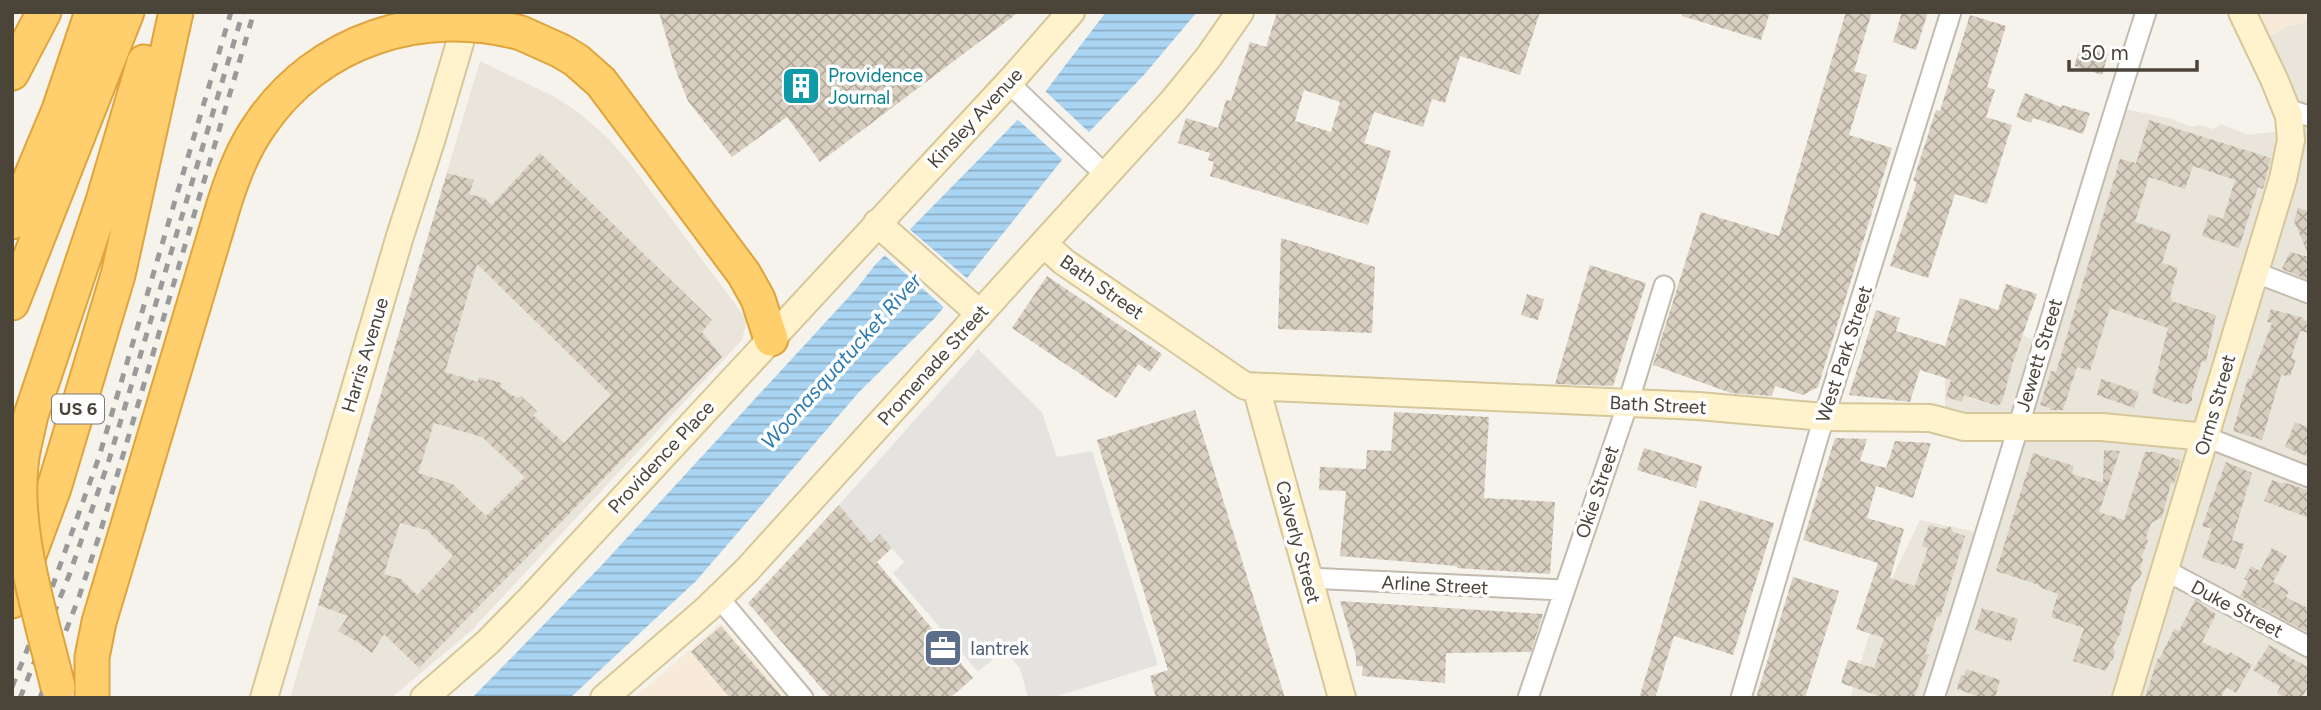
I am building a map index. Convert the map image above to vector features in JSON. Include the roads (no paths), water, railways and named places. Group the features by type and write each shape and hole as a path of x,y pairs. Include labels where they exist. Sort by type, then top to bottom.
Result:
{"highway":[{"path":"12,73 44,12"},
{"path":"12,174 55,92 92,12"},
{"path":"12,222 59,110 92,12"},
{"path":"12,303 127,12"},
{"path":"59,692 26,547 20,491 26,433 118,154 157,12"},
{"name":"US 6","path":"12,601 68,446 118,275 176,12"},
{"path":"133,214 156,154 198,12"},
{"path":"92,698 92,657 99,622 236,169 259,126 279,101 311,71 346,49 387,32 417,26 458,23 493,26 521,33 576,60 612,96 744,274 758,299 771,339"},
{"path":"12,579 59,692"}],"main road":[{"name":"Harris Avenue","path":"264,698 469,12"},
{"name":"Kinsley Avenue","path":"885,230 1072,12"},
{"name":"Promenade Street","path":"604,698 719,598 970,306 1044,244 1172,102 1209,58 1240,12"},
{"name":"Orms Street","path":"2126,698 2283,179 2298,113 2274,79 2242,12"},
{"path":"885,230 970,306"},
{"name":"Providence Place","path":"424,698 511,619 771,339 885,230"},
{"name":"Bath Street","path":"1044,244 1064,262 1245,386 1628,403 1824,416 1930,418 1964,427 2102,427 2206,437"},
{"name":"Calverly Street","path":"1256,387 1342,698"}],"street":[{"name":"West Park Street","path":"1741,698 1824,416 1951,12"},
{"name":"Jewett Street","path":"1934,698 2146,12"},
{"path":"1019,93 1089,160"},
{"path":"2253,272 2309,293"},
{"name":"Okie Street","path":"1528,698 1628,403 1664,286"},
{"name":"Bath Street","path":"2206,437 2309,477"},
{"name":"Duke Street","path":"2165,570 2309,647"},
{"name":"Arline Street","path":"1308,578 1563,590"},
{"path":"719,598 803,698"}],"water":[{"name":"Woonasquatucket River","path":"1106,12 1197,12 1143,76 1062,160 935,318 860,391 696,581 570,698 472,698 601,566 857,288 875,265 1045,92"}],"railway":[{"path":"12,687 49,596 99,457 231,12"},
{"path":"20,698 70,573 109,460 243,12"},
{"path":"40,698 79,597 100,533 254,12"}],"place":[{"name":"Providence Journal","path":"801,86"},
{"name":"Iantrek","path":"943,648"}]}
